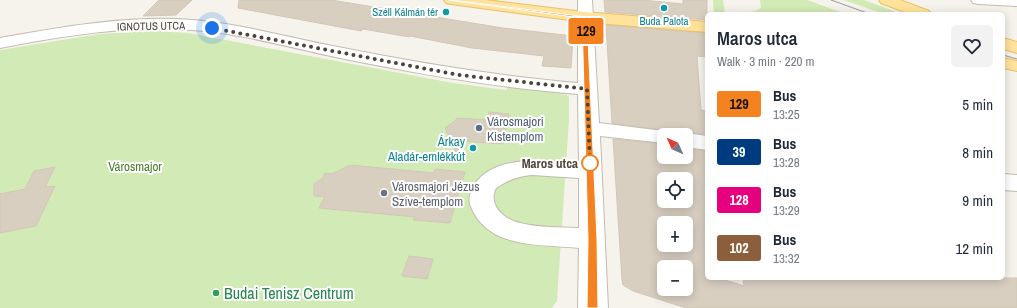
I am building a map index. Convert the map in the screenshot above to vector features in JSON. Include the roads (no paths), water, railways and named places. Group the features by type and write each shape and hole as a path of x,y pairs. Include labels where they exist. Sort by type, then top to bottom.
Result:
{"main road":[{"path":"451,0 585,8 705,27"},
{"path":"886,0 919,12"},
{"path":"1005,44 1017,48"},
{"path":"1005,53 1017,54"},
{"path":"1005,63 1017,66"}],"street":[{"path":"978,0 1017,2"},
{"path":"585,8 593,308"},
{"name":"IGNOTUS UTCA","path":"0,43 105,27 192,25 459,75 587,89"},
{"path":"589,128 657,136"},
{"path":"693,141 705,143"},
{"path":"590,172 533,168 514,169 501,174 491,181 482,193 482,200 486,214 492,221 509,230 519,233 592,239"},
{"path":"1005,182 1017,184"}],"tram line":[{"path":"831,0 864,12"},
{"path":"1005,56 1017,59"}],"place":[{"name":"Buda Palota","path":"664,8"},
{"name":"Széll Kálmán tér","path":"446,12"},
{"name":"Városmajori Kistemplom","path":"479,128"},
{"name":"Árkay Aladár-emlékkút","path":"473,148"},
{"name":"Maros utca","path":"590,163"},
{"name":"Városmajori Jézus Szíve-templom","path":"384,193"},
{"name":"Budai Tenisz Centrum","path":"216,293"}],"park label":[{"name":"Városmajor","path":"135,166"}]}
